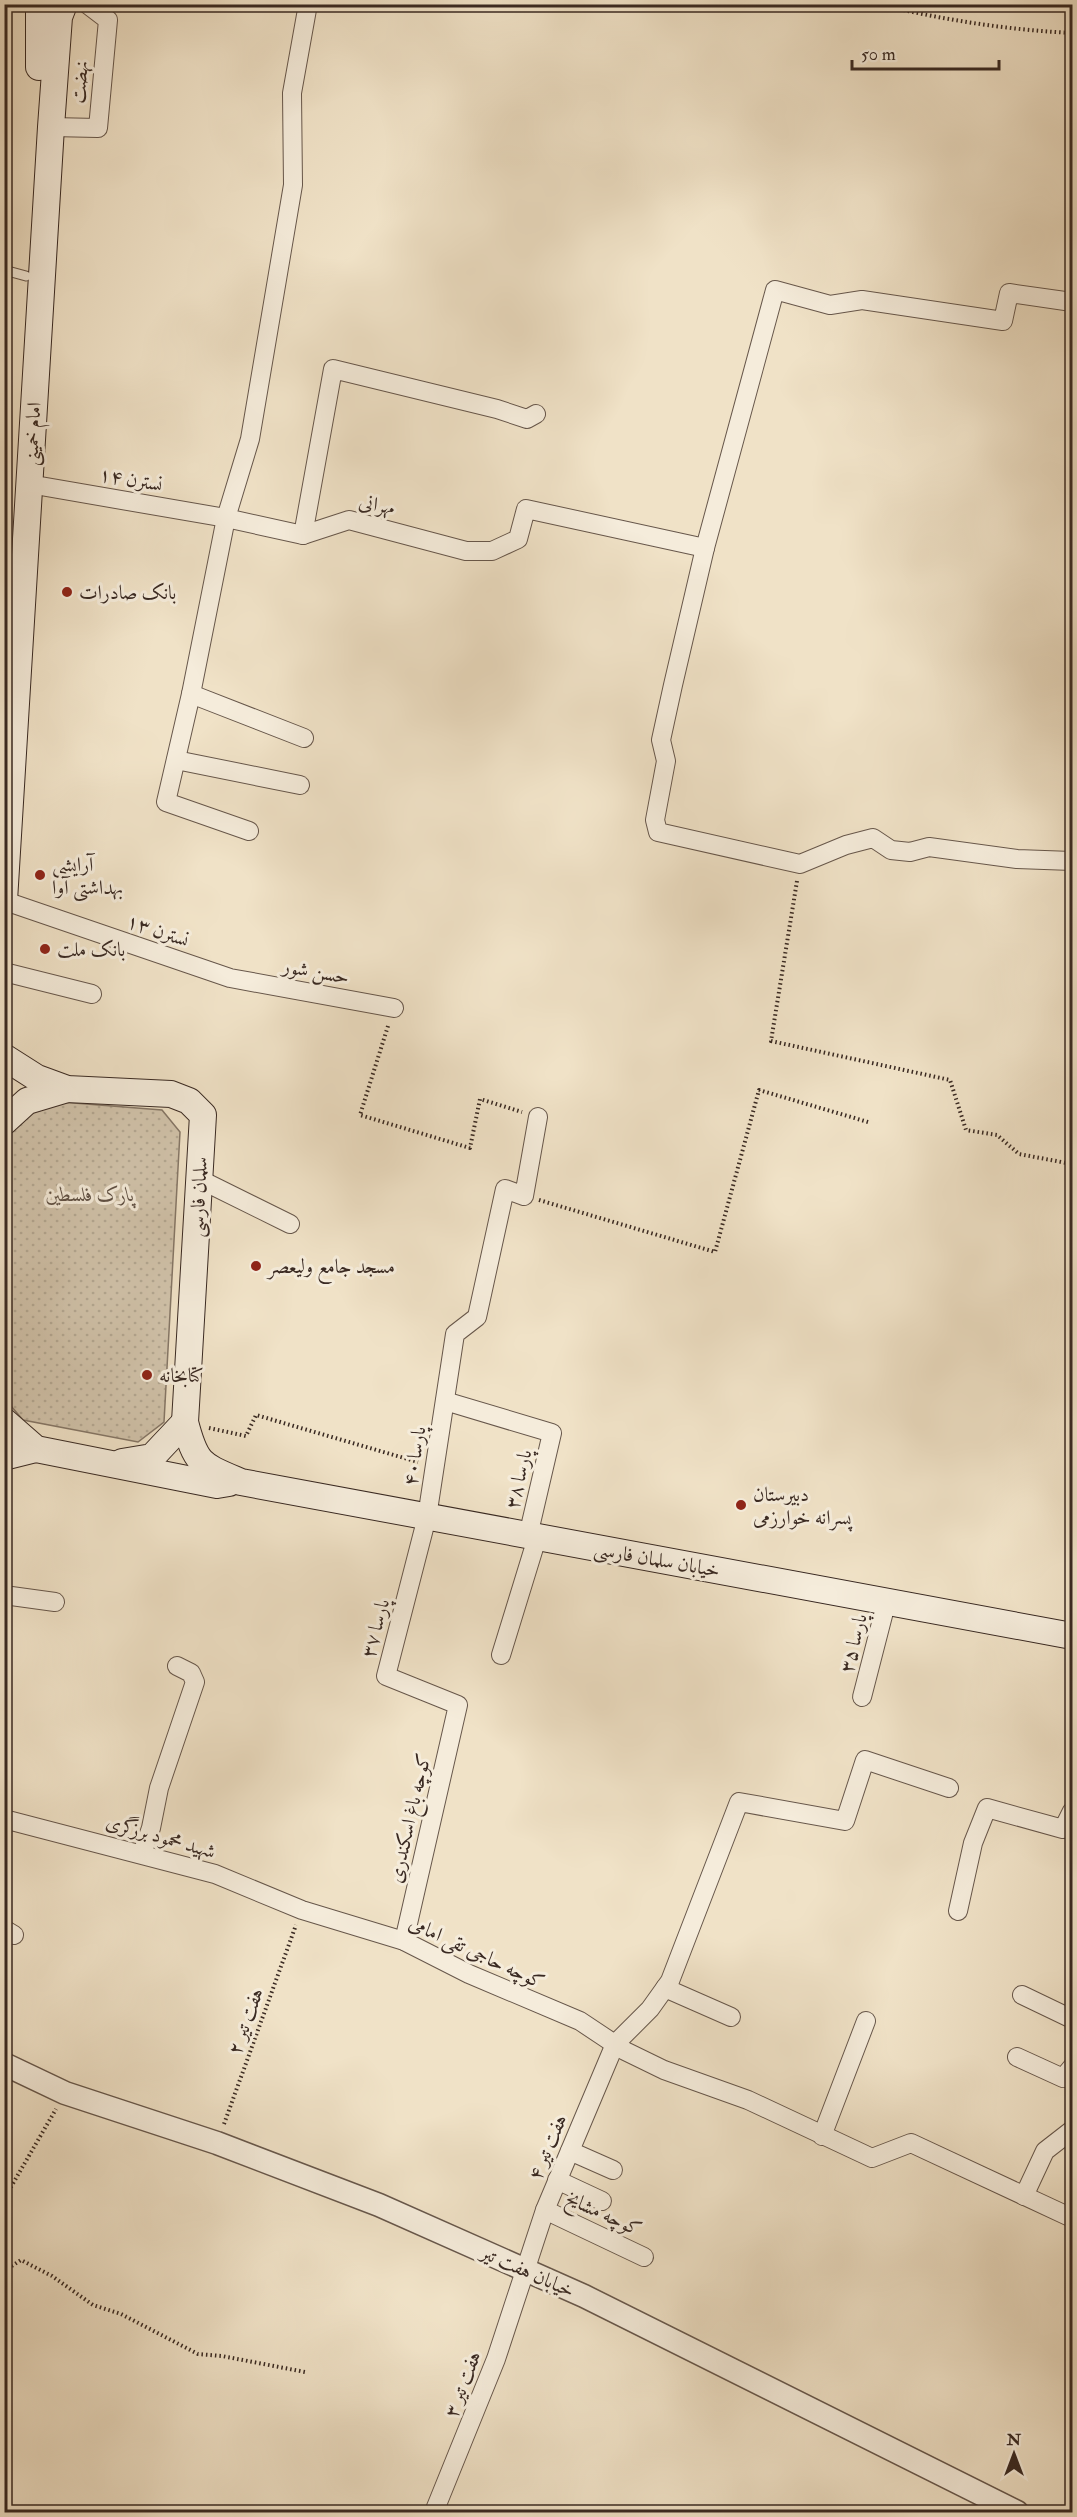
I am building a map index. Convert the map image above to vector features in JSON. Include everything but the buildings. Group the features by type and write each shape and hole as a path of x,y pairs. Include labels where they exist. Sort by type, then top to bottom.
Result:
{"main road":[{"name":"امام خمینی","path":"4,638 15,273 39,60 39,4"},
{"name":"امام خمینی","path":"4,901 51,126 59,17 64,4"},
{"path":"4,1057 37,1078 67,1089"},
{"path":"4,1080 37,1078"},
{"path":"4,1122 27,1101 67,1089"},
{"name":"سلمان فارسی","path":"67,1089 171,1094 189,1101 203,1115 185,1422 192,1449 199,1461 241,1482"},
{"path":"4,1421 36,1449"},
{"path":"109,1464 152,1457 185,1422"},
{"path":"4,1457 36,1449 217,1485 241,1482"},
{"name":"خیابان سلمان فارسی","path":"241,1482 1072,1635"}],"street":[{"name":"نهضت","path":"51,126 98,128 108,20 87,4"},
{"path":"249,831 166,802 191,694 226,518 250,439 293,185 292,93 308,4"},
{"path":"1072,302 1009,293 1003,321 862,300 830,305 775,290 705,548 662,740 666,760 654,820 658,832 800,864 846,845 873,838 891,850 910,852 929,847 1017,859 1072,861"},
{"path":"226,518 303,535 333,369 497,409 527,419 536,414"},
{"name":"نسترن ۱۴","path":"29,484 226,518"},
{"name":"مهرانی","path":"303,535 349,520 466,551 492,551 518,539 526,509 705,548"},
{"path":"191,694 304,738"},
{"path":"176,760 300,785"},
{"name":"نسترن ۱۳","path":"4,901 230,978"},
{"path":"4,972 92,994"},
{"name":"حسن شور","path":"230,978 394,1008"},
{"path":"524,1196 538,1117"},
{"path":"199,1179 290,1224"},
{"name":"پارسا ۴۰","path":"427,1517 456,1334 477,1317 505,1189 524,1196"},
{"name":"پارسا ۳۸","path":"446,1401 552,1433 533,1537 501,1655"},
{"name":"پارسا ۳۷","path":"427,1517 386,1676 458,1705"},
{"path":"4,1595 55,1602"},
{"name":"پارسا ۳۵","path":"862,1697 887,1600"},
{"path":"142,1854 151,1828 159,1788 195,1682 191,1673 177,1666"},
{"name":"کوچه باغ اسکندری","path":"404,1941 458,1705"},
{"path":"620,2047 665,1988 739,1802 845,1821 865,1760 949,1788"},
{"path":"958,1911 973,1843 987,1808 1063,1829 1072,1811"},
{"name":"شهید محمود برزگری","path":"4,1819 215,1874 302,1910"},
{"name":"کوچه حاجی تقی امامی","path":"302,1910 404,1941 498,1987 580,2021 620,2047 664,2070 748,2100 872,2158 911,2143 1024,2196"},
{"path":"665,1988 730,2017"},
{"path":"1022,1995 1072,2019"},
{"path":"822,2136 866,2021"},
{"name":"هفت تیر ۴","path":"524,2269 544,2210 620,2047"},
{"path":"1017,2057 1063,2078 1072,2067"},
{"name":"خیابان هفت تیر","path":"10,2071 65,2093 217,2143 379,2205 584,2296 1017,2512"},
{"path":"1072,2130 1045,2151 1024,2196 1072,2218"},
{"path":"570,2151 613,2170"},
{"path":"557,2180 602,2201"},
{"name":"کوچه مشایخ","path":"544,2210 645,2257"},
{"name":"هفت تیر ۳","path":"434,2512 472,2422 473,2410 496,2360 524,2269"}],"path":[{"path":"899,9 997,27 1072,33"},
{"path":"800,864 771,1041 950,1080 966,1130 998,1135 1019,1154 1072,1164"},
{"path":"394,1008 360,1115 470,1148 480,1099 538,1117"},
{"path":"524,1196 715,1252 759,1090 868,1122"},
{"path":"185,1422 246,1436 256,1415 436,1468"},
{"name":"هفت تیر ۲","path":"217,2143 302,1910"},
{"path":"4,2199 65,2093"},
{"path":"4,2271 21,2260 52,2276 93,2305 121,2314 198,2354 222,2355 305,2372"}],"green space":[{"name":"پارک فلسطین","path":"36,1100 162,1110 180,1132 164,1422 138,1442 23,1420 5,1399 4,1143 9,1126"}],"place":[{"name":"بانک صادرات","path":"67,592"},
{"name":"آرایشی بهداشتی آوا","path":"40,875"},
{"name":"بانک ملت","path":"45,949"},
{"name":"مسجد جامع ولیعصر","path":"256,1266"},
{"name":"کتابخانه","path":"147,1375"},
{"name":"دبیرستان پسرانه خوارزمی","path":"741,1505"}]}
